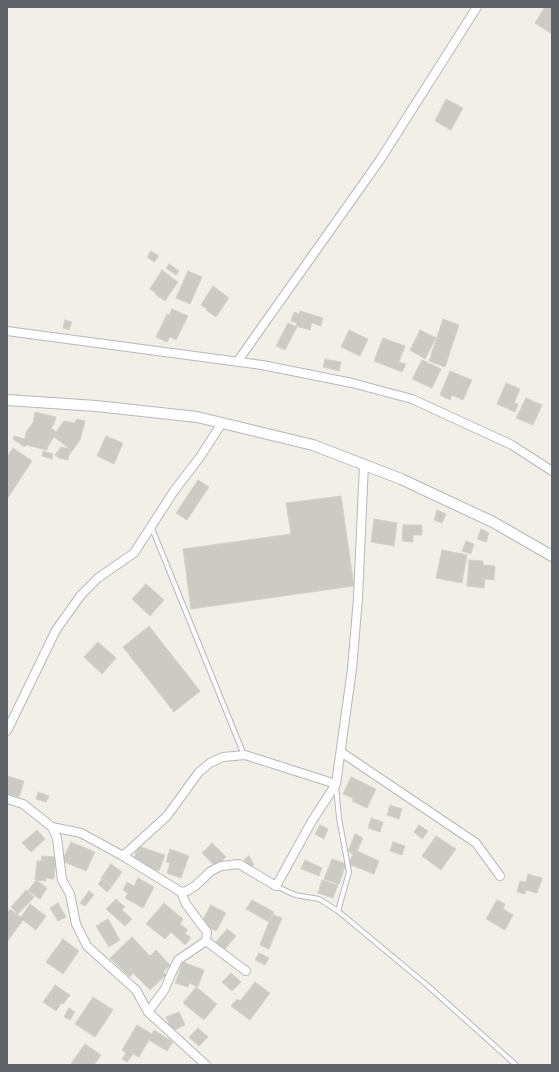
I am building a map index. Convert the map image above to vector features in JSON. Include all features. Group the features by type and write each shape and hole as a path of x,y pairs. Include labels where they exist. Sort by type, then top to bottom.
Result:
{"street":[{"path":"237,362 380,160 477,7"},
{"path":"7,331 262,365 352,383 412,399 512,445 552,471"},
{"path":"7,400 96,406 189,416 313,445 400,478 493,522 552,556"},
{"path":"7,730 56,630 81,595 98,578 134,553 174,491 200,457 222,423"},
{"path":"181,892 195,886 211,871 222,866 239,864 276,886 312,821 336,784 352,669 358,598 364,464"},
{"path":"341,752 476,843 500,876"},
{"path":"123,856 167,816 199,772 210,763 223,757 245,755 336,784"},
{"path":"7,799 23,804 52,827 81,833 123,856 181,892 186,904 207,932 206,940 178,960 165,989 148,1012"},
{"path":"52,827 57,838 62,880 70,894 76,924 87,946 136,990 148,1012 206,1065"},
{"path":"206,940 246,971"}],"lane":[{"path":"151,526 245,755"},
{"path":"336,784 339,818 349,872 338,912"},
{"path":"276,886 295,895 320,899 338,912 428,986 516,1065"}],"building":[{"path":"545,7 552,7 552,34 535,23"},
{"path":"446,99 463,108 451,130 435,121"},
{"path":"151,251 159,256 154,262 147,257"},
{"path":"169,264 179,271 176,275 166,268"},
{"path":"162,270 178,282 165,301 150,289"},
{"path":"188,271 202,277 190,304 176,298"},
{"path":"213,286 229,298 216,317 201,305"},
{"path":"172,309 188,316 176,340 170,337 167,342 156,337 167,314 169,315"},
{"path":"300,311 323,318 321,326 312,323 310,330 296,326 297,323 291,321 294,312 299,314"},
{"path":"443,319 459,325 445,367 429,361"},
{"path":"65,320 72,322 69,330 63,328"},
{"path":"288,323 297,327 285,350 276,346"},
{"path":"349,330 368,339 360,356 341,347"},
{"path":"420,330 436,338 425,359 410,350"},
{"path":"383,338 405,346 399,362 406,364 402,372 374,361"},
{"path":"325,359 341,362 339,371 323,367"},
{"path":"422,360 441,369 432,388 412,379"},
{"path":"450,371 472,380 463,400 452,395 450,400 440,395"},
{"path":"506,383 520,389 514,403 518,404 515,412 497,404"},
{"path":"526,398 542,405 533,425 516,418"},
{"path":"35,412 56,417 51,428 56,432 64,421 74,423 77,419 85,421 80,440 69,455 68,460 59,458 55,455 61,447 70,449 54,437 47,450 26,445 24,447 13,439 14,436 25,439 26,432 33,423"},
{"path":"106,436 123,443 114,464 97,456"},
{"path":"13,448 32,461 7,499 7,457"},
{"path":"43,451 53,454 52,459 42,456"},
{"path":"198,480 209,487 187,520 176,513"},
{"path":"341,496 354,586 191,609 183,549 291,534 286,503"},
{"path":"437,510 446,514 442,523 434,520"},
{"path":"374,519 397,523 394,546 371,542"},
{"path":"403,525 422,525 422,535 413,535 413,542 402,541"},
{"path":"481,529 489,533 486,542 477,539"},
{"path":"466,541 474,544 471,554 462,551"},
{"path":"442,550 467,555 462,583 436,578"},
{"path":"469,560 483,561 483,565 495,566 494,580 485,579 484,588 467,586"},
{"path":"146,584 164,600 150,616 132,599"},
{"path":"149,626 200,691 174,712 123,647"},
{"path":"98,642 116,658 102,674 84,657"},
{"path":"7,776 24,781 19,797 7,794"},
{"path":"351,777 376,789 367,808 352,801 353,798 343,794"},
{"path":"38,792 49,796 46,802 36,799"},
{"path":"390,805 402,809 399,819 387,815"},
{"path":"371,818 383,822 380,832 368,828"},
{"path":"320,825 328,829 324,839 315,834"},
{"path":"419,825 428,831 422,839 414,832"},
{"path":"37,830 45,839 31,852 22,843"},
{"path":"355,834 363,838 357,851 379,861 374,874 348,864 353,854 348,851"},
{"path":"436,836 456,849 441,870 422,856"},
{"path":"71,842 95,852 86,871 62,861"},
{"path":"393,842 405,846 402,855 390,851"},
{"path":"212,843 226,857 216,867 202,853"},
{"path":"138,846 165,855 159,871 133,862"},
{"path":"170,849 189,856 181,878 167,873 170,863 166,862"},
{"path":"42,856 56,857 54,879 46,878 46,881 35,880 37,861 41,861"},
{"path":"249,856 254,865 249,868 244,859"},
{"path":"332,859 346,864 339,884 324,879"},
{"path":"305,860 322,868 319,876 301,869"},
{"path":"111,864 122,872 112,886 101,878"},
{"path":"528,874 542,878 537,893 526,890 525,894 517,892 520,881 526,882"},
{"path":"103,878 112,886 107,892 98,884"},
{"path":"138,878 154,887 143,908 125,898 128,893 123,890 127,882 134,886"},
{"path":"36,880 47,888 40,899 28,891"},
{"path":"322,880 338,885 333,898 318,893"},
{"path":"26,890 34,897 18,914 11,907"},
{"path":"89,891 94,895 85,906 80,903"},
{"path":"116,899 125,907 122,910 132,919 125,926 106,909"},
{"path":"252,900 274,912 269,922 246,909"},
{"path":"497,900 505,904 503,909 513,915 505,930 486,919"},
{"path":"58,903 66,917 58,921 50,908"},
{"path":"164,903 183,919 180,924 188,930 185,933 191,938 185,945 171,932 165,939 146,924"},
{"path":"30,904 46,916 36,930 23,920 7,942 7,913 10,909 21,917"},
{"path":"211,905 226,913 216,931 201,923"},
{"path":"272,914 282,918 269,949 260,945"},
{"path":"108,919 120,940 109,947 96,926"},
{"path":"227,929 236,936 224,950 215,943"},
{"path":"132,937 150,956 156,950 170,965 163,972 166,975 150,990 133,973 130,977 110,958"},
{"path":"63,939 79,951 63,974 46,962"},
{"path":"259,953 269,958 265,965 255,960"},
{"path":"183,962 204,970 198,987 189,983 188,987 175,983"},
{"path":"231,973 241,982 232,991 222,982"},
{"path":"255,982 270,993 250,1020 231,1006 237,999 240,1001"},
{"path":"55,985 70,995 63,1004 61,1003 56,1011 43,1002"},
{"path":"196,987 217,1004 204,1020 183,1003"},
{"path":"93,997 113,1010 95,1037 75,1024"},
{"path":"69,1008 75,1012 70,1020 64,1017"},
{"path":"179,1012 185,1025 172,1031 166,1017"},
{"path":"137,1025 152,1034 154,1030 173,1042 167,1051 149,1040 139,1057 133,1054 127,1062 122,1059 126,1053 122,1050"},
{"path":"198,1028 208,1037 199,1046 189,1037"},
{"path":"85,1044 101,1055 94,1065 70,1065"}]}
